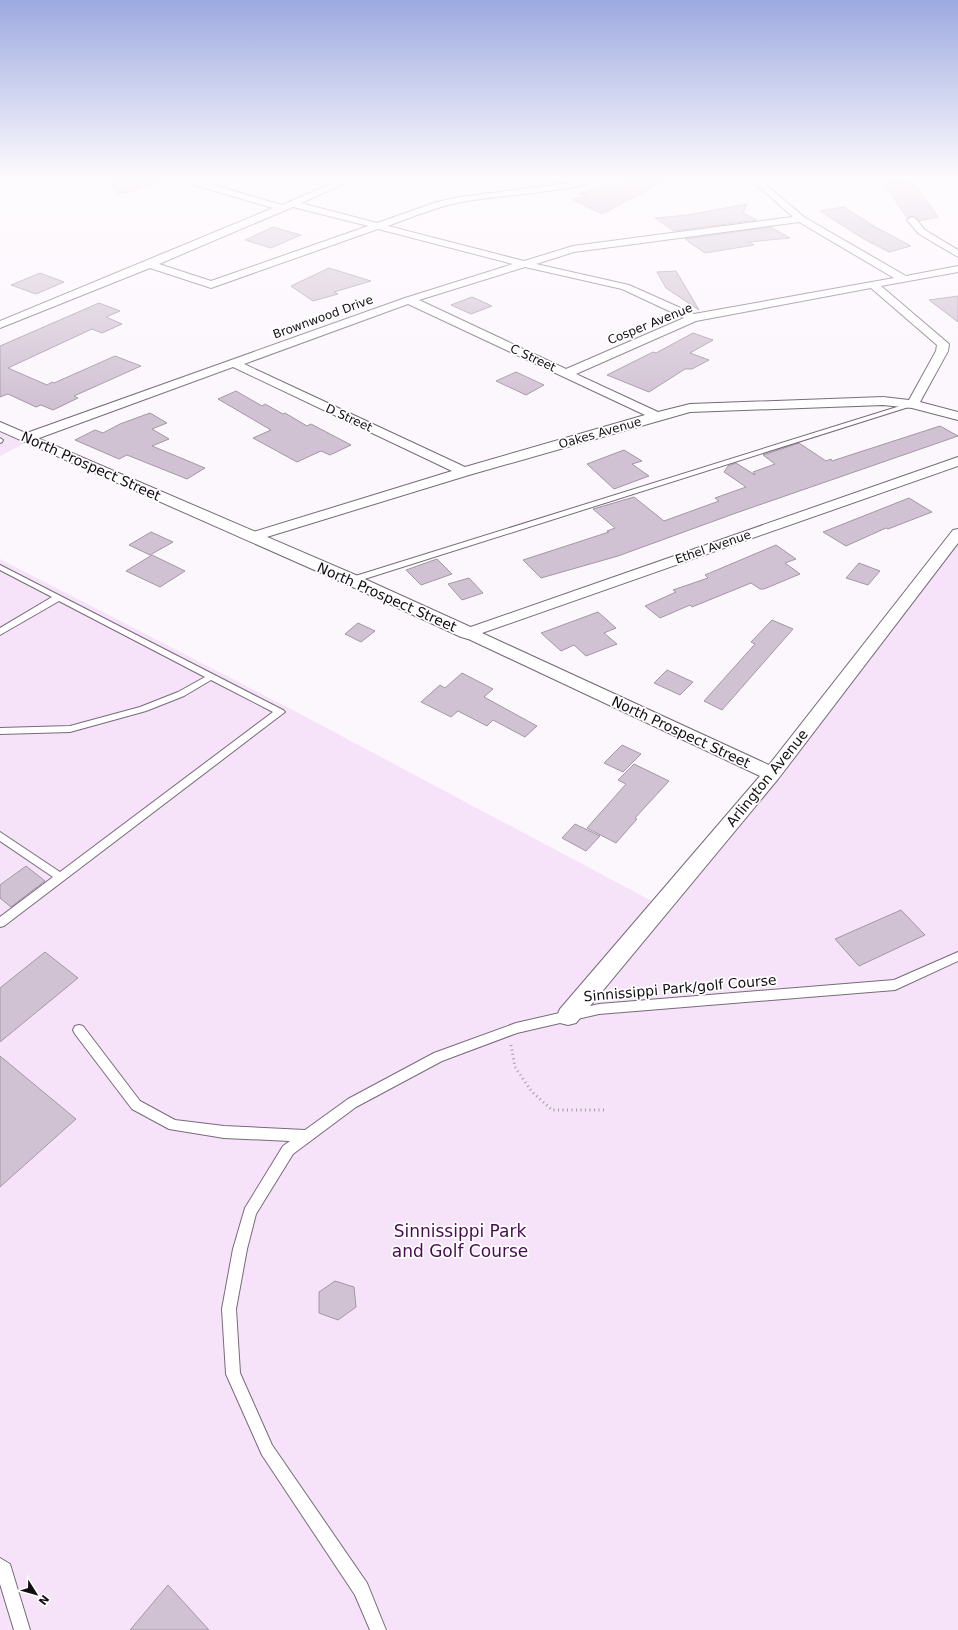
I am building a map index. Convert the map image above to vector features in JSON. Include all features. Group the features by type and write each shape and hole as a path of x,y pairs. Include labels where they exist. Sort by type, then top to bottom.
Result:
{"street":[{"path":"0,325 178,252"},
{"path":"150,264 211,284 302,252"},
{"path":"478,252 625,287 693,318"},
{"name":"Brownwood Drive","path":"26,438 409,300 563,252"},
{"path":"858,252 904,279"},
{"name":"Cosper Avenue","path":"567,373 693,318 958,269"},
{"path":"873,285 943,344 942,351 913,404"},
{"name":"C Street","path":"409,300 657,416"},
{"name":"D Street","path":"234,363 464,472"},
{"name":"Oakes Avenue","path":"252,537 464,472 657,416 690,408 883,401 913,404 958,416"},
{"name":"North Prospect Street","path":"0,426 352,580 772,774"},
{"name":"Ethel Avenue","path":"468,633 958,461"},
{"name":"Arlington Avenue","path":"568,1016 772,774 958,533"}],"lane":[{"path":"352,580 913,404"},
{"path":"0,567 280,712 0,923"},
{"path":"0,632 59,597"},
{"path":"0,731 70,729 143,709 181,694 212,676"},
{"path":"0,836 60,877"},
{"name":"Sinnissippi Park/golf Course","path":"378,1630 361,1589 267,1450 233,1374 230,1309 240,1249 250,1212 288,1150 352,1103 438,1058 509,1031 568,1016 599,1010 895,985 958,956"},
{"path":"79,1030 136,1105 173,1125 224,1132 307,1136"},
{"path":"0,1566 4,1570 22,1630"}],"path":[{"path":"509,1031 515,1068 532,1092 552,1110 604,1110"}],"green space":[{"path":"0,432 25,443 0,456"},
{"name":"Sinnissippi Park and Golf Course","path":"958,533 958,1630 0,1630 0,559 289,708 661,906"}],"building":[{"path":"329,268 371,281 334,292 338,294 313,301 291,286"},
{"path":"676,271 699,310 666,288 657,272"},
{"path":"40,273 64,282 36,294 11,285"},
{"path":"958,296 958,322 929,300"},
{"path":"472,297 492,306 471,314 451,305"},
{"path":"99,303 120,311 106,317 122,324 102,333 92,329 8,368 47,385 115,356 141,366 74,396 78,398 53,410 41,405 36,407 8,394 0,397 0,346"},
{"path":"693,333 713,340 690,353 709,360 692,369 685,369 649,392 607,375 653,352 656,353"},
{"path":"516,372 544,385 526,395 496,381"},
{"path":"236,391 262,406 265,404 283,414 285,413 307,426 311,424 351,445 330,455 321,451 297,462 253,438 271,430 218,399"},
{"path":"150,413 167,423 152,429 169,439 152,446 205,468 187,479 127,455 119,459 75,440 95,430 103,433 120,424"},
{"path":"940,426 958,436 736,513 618,556 541,578 523,560 609,532 607,531 615,528 593,509 634,497 664,521 719,501 715,498 746,487 724,472 728,466 736,463 755,475 753,472 775,464 763,455 799,443 826,461 831,459 832,461"},
{"path":"624,450 642,461 632,464 649,476 614,489 587,464"},
{"path":"909,498 932,512 888,529 886,528 846,546 823,532"},
{"path":"151,532 173,542 150,555 129,545"},
{"path":"776,545 796,559 785,563 800,574 764,589 760,589 751,583 692,607 690,605 660,618 645,606 676,592 673,590 708,578 705,575"},
{"path":"152,555 185,571 160,587 126,571"},
{"path":"437,559 452,574 421,585 406,570"},
{"path":"859,563 880,571 868,585 846,578"},
{"path":"469,578 483,593 462,600 448,584"},
{"path":"598,612 616,628 604,633 617,644 586,656 574,645 561,651 541,633"},
{"path":"772,620 793,629 722,710 704,701 755,644 751,642"},
{"path":"358,623 375,631 361,642 345,634"},
{"path":"667,670 693,682 680,695 654,683"},
{"path":"462,673 493,689 484,697 537,726 525,737 493,720 487,726 458,711 451,717 421,702 440,685 445,688"},
{"path":"622,745 641,754 623,772 604,763"},
{"path":"634,764 669,781 635,818 637,819 616,843 587,828 626,784 618,780"},
{"path":"575,824 600,836 586,851 562,838"},
{"path":"26,866 45,881 11,907 0,898 0,885"},
{"path":"901,910 925,935 859,966 835,939"},
{"path":"45,952 78,978 0,1042 0,988"},
{"path":"0,1056 76,1119 0,1187"},
{"path":"335,1281 354,1287 356,1307 338,1320 319,1313 319,1292"},
{"path":"168,1585 209,1630 130,1630"}]}
